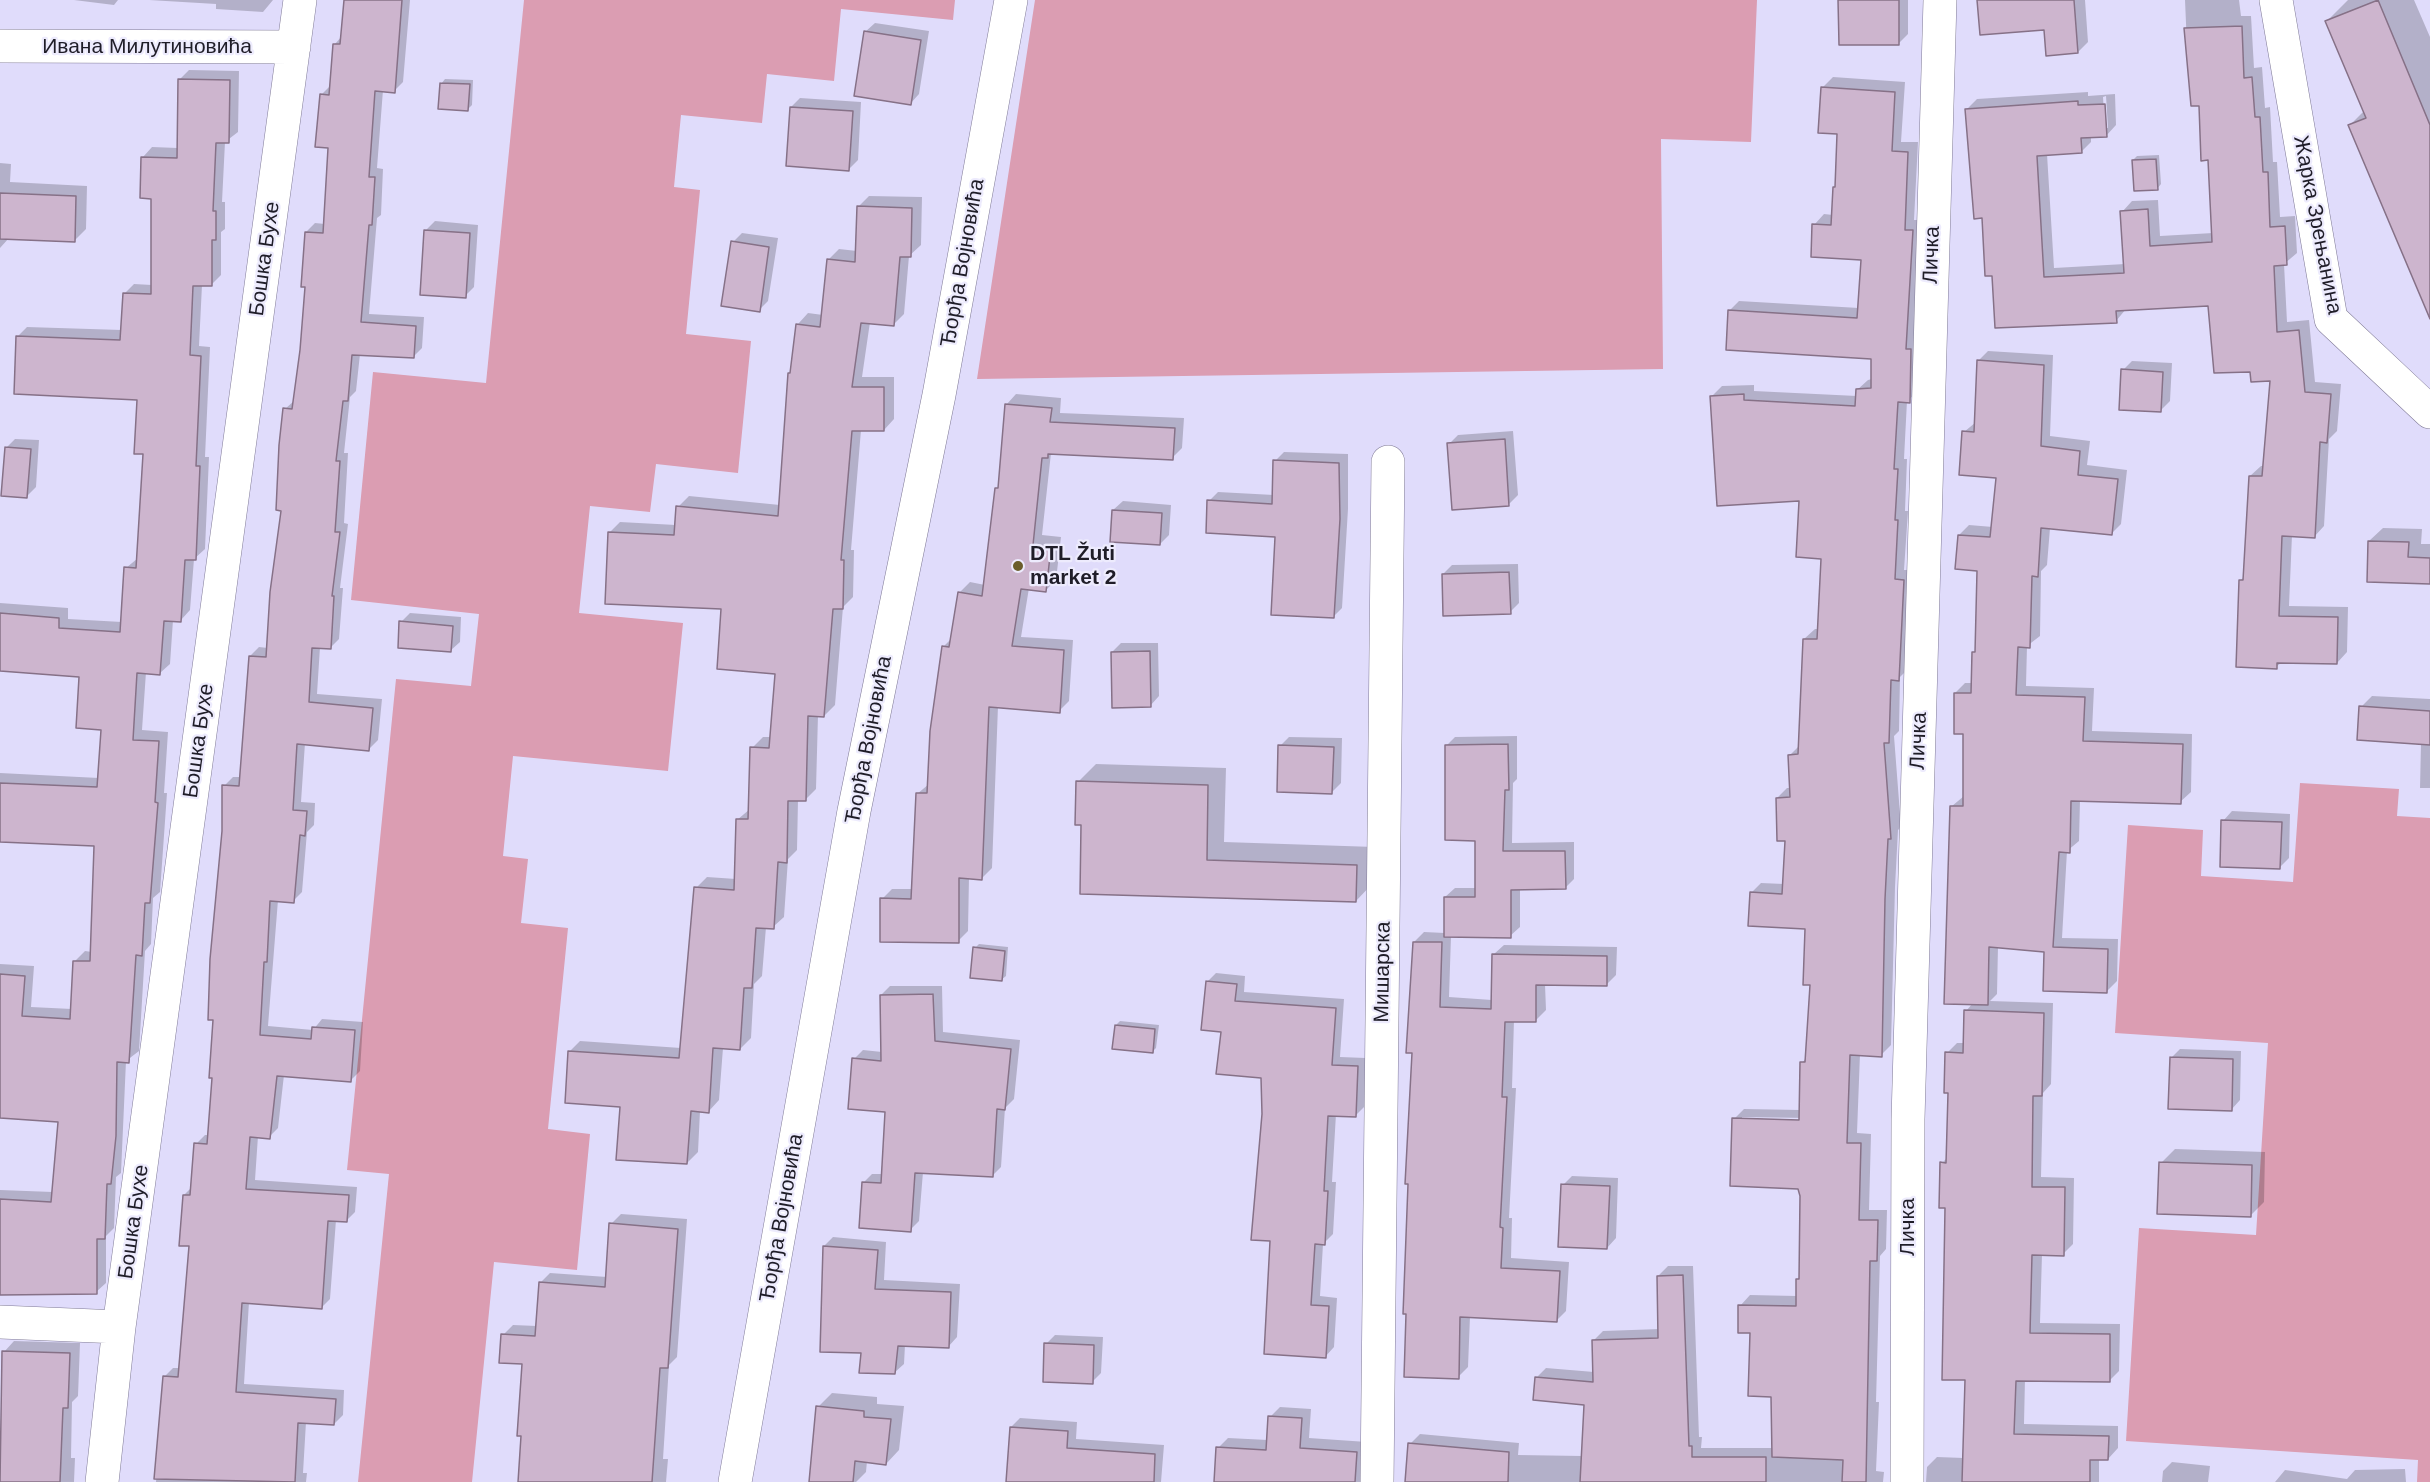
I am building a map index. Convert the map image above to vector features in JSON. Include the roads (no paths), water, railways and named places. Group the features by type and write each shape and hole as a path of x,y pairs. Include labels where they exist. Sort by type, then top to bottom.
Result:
{"street":[{"name":"Бошка Бухе","path":"102,1482 119,1327 300,0"},
{"name":"Ђорђа Војновића","path":"735,1482 854,811 939,395 1011,0"},
{"name":"Личка","path":"1907,1482 1908,1119 1940,0"},
{"name":"Жарка Зрењанина","path":"2276,0 2331,319 2430,412"},
{"name":"Ивана Милутиновића","path":"0,46 294,47"},
{"name":"Мишарска","path":"1377,1482 1388,462"},
{"path":"0,1322 119,1327"}],"place":[{"name":"DTL Žuti market 2","path":"1018,566"}]}
